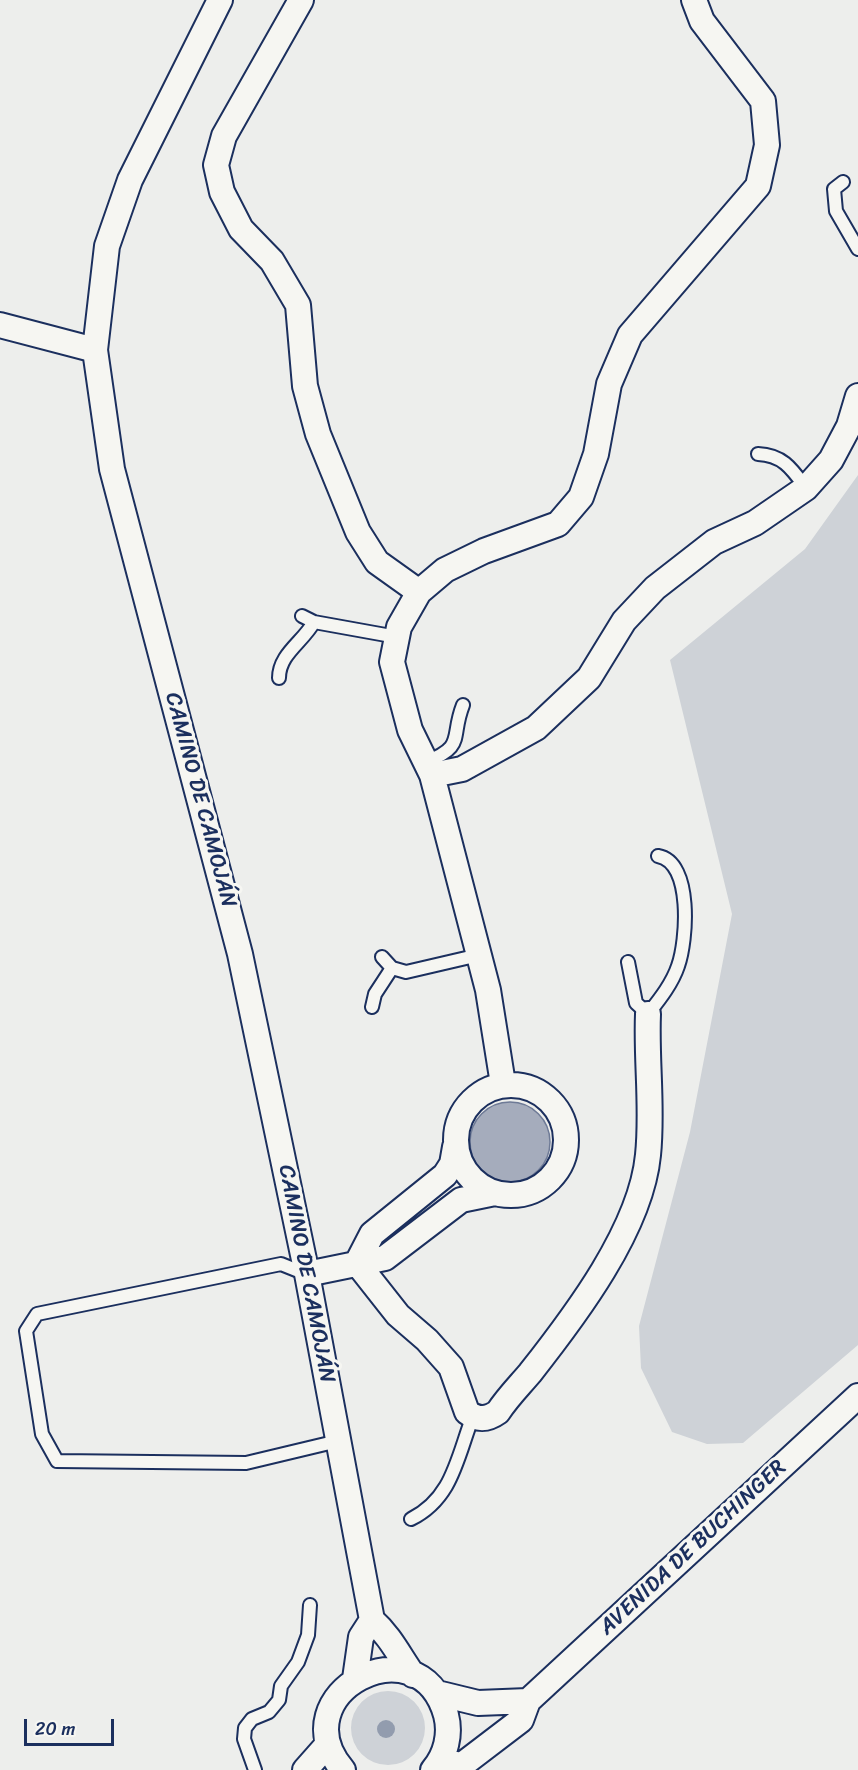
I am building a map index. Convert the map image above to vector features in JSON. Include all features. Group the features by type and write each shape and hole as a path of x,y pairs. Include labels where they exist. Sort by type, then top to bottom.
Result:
{"street":[{"name":"CAMINO DE CAMOJÁN","path":"220,0 130,180 107,246 95,350 112,469 240,954 306,1274 372,1620"},
{"path":"301,0 224,136 216,165 222,192 241,229 272,261 298,305 305,386 318,435 358,532 377,562 419,592"},
{"path":"503,1084 488,990 479,955 429,768 410,730 392,662 399,627 419,592 445,570 484,551 558,524 581,497 596,454 609,384 630,335 758,186 767,145 763,101 702,21 694,0"},
{"path":"0,325 95,350"},
{"path":"429,768 462,770 536,728 589,678 624,621 655,588 714,542 755,524 806,488 831,460 849,426 858,396"},
{"path":"357,1263 398,1315 427,1340 451,1367 463,1406 473,1416 486,1418 498,1412 530,1373 615,1251 636,1205 648,1157 651,1107 647,1050 648,1014"},
{"path":"306,1274 385,1258 460,1200 495,1193 511,1195 527,1193 541,1186 553,1176 562,1163 567,1148 567,1132 562,1116 553,1103 527,1086 503,1084 481,1093 469,1103 456,1131 452,1164 444,1175 372,1234 357,1263"},
{"path":"455,1147 469,1176 481,1186 495,1193"},
{"name":"AVENIDA DE BUCHINGER","path":"437,1766 462,1764 521,1720 528,1701 858,1396"},
{"path":"356,1678 362,1637 372,1620 389,1634 396,1651 413,1675 436,1694 448,1721 448,1736 437,1766"},
{"path":"343,1770 328,1744 327,1729 335,1700 356,1678 384,1669 413,1675"},
{"path":"436,1694 478,1703 528,1701"},
{"path":"305,1770 328,1744"}],"lane":[{"path":"843,183 834,189 836,211 858,249"},
{"path":"758,454 770,455 790,465 806,488"},
{"path":"302,616 314,622 397,637"},
{"path":"279,678 279,670 286,656 305,638 314,622"},
{"path":"429,768 453,746 463,705"},
{"path":"628,962 636,1003 648,1014 659,1001 677,968 684,934 684,901 678,872 671,861 658,856"},
{"path":"382,957 392,968 399,971 414,971 479,955"},
{"path":"372,1007 375,994 392,968"},
{"path":"306,1274 281,1263 37,1314 26,1331 42,1434 57,1461 246,1463 338,1442"},
{"path":"411,1520 432,1507 448,1487 473,1416"},
{"path":"255,1770 244,1739 245,1728 252,1719 269,1712 279,1700 281,1686 298,1662 308,1635 310,1605"}],"shaded area":[{"path":"858,475 858,1345 743,1443 707,1444 672,1432 641,1368 639,1326 690,1132 732,914 670,660 805,549"},
{"path":"381,1691 395,1691 409,1697 419,1707 425,1721 425,1735 419,1749 409,1759 395,1765 381,1765 367,1759 357,1749 351,1735 351,1721 357,1707 367,1697"}],"water":[{"path":"510,1102 525,1105 538,1114 547,1127 550,1142 547,1157 538,1170 525,1179 510,1182 495,1179 482,1170 473,1157 470,1142 473,1127 482,1114 495,1105"}]}
